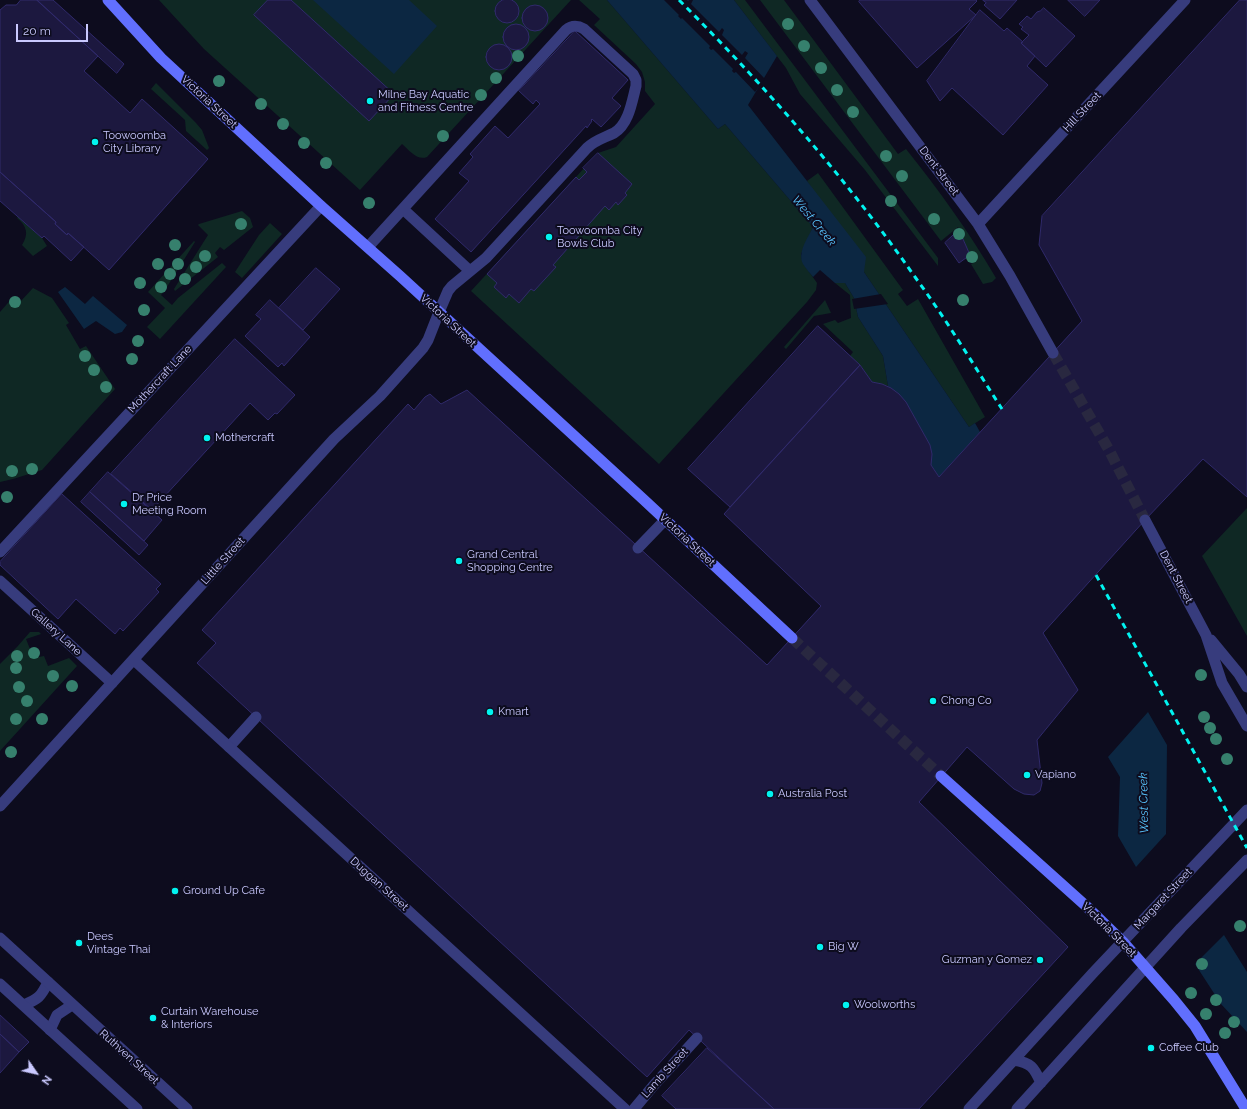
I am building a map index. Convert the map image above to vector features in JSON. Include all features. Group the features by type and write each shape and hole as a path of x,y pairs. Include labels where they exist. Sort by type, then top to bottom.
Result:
{"main road":[{"name":"Victoria Street","path":"108,0 161,58 792,638"},
{"name":"Victoria Street","path":"941,776 1086,906 1123,942 1195,1026 1246,1109"}],"street":[{"name":"Dent Street","path":"811,0 978,224 1010,276 1053,353"},
{"name":"Hill Street","path":"978,224 1185,0"},
{"name":"Little Street","path":"0,806 334,439 380,396 417,356 428,340 448,291 452,286 486,258 587,148 598,139 618,130 624,124 636,86 636,80 633,74 584,29 573,26 566,30 403,209"},
{"name":"Mothercraft Lane","path":"0,552 321,206"},
{"path":"368,248 403,209 470,271"},
{"path":"638,548 665,520"},
{"name":"Dent Street","path":"1145,520 1206,635 1222,683 1247,726"},
{"name":"Gallery Lane","path":"0,582 112,683"},
{"name":"Dent Street","path":"1206,635 1239,674 1247,687"},
{"name":"Duggan Street","path":"134,660 625,1109"},
{"path":"229,747 256,717"},
{"name":"Margaret Street","path":"969,1109 1247,810"},
{"path":"1017,1109 1145,967 1247,860"},
{"name":"Ruthven Street","path":"0,938 187,1109"},
{"path":"24,1005 36,1000 48,982"},
{"path":"0,984 137,1109"},
{"path":"50,1030 57,1015 72,1005"},
{"name":"Lamb Street","path":"634,1109 697,1038"},
{"path":"1014,1060 1024,1062 1034,1068 1041,1083"}],"green space":[{"name":"Milne Bay Aquatic and Fitness Centre","path":"159,0 571,0 427,157 420,158 410,152 402,144 360,190 204,49"},
{"path":"579,0 607,0 718,129 725,124 813,227 801,254 805,266 817,283 816,290 807,302 659,464 471,291 598,153 616,147 655,104 645,91 645,82 642,72 636,64 594,25 600,19"},
{"path":"734,0 745,0 938,258 938,266 865,170 800,94 786,68"},
{"path":"760,0 784,0 898,154 906,149 942,196 996,278 992,282 983,284 971,264 973,263 958,227 941,241"},
{"path":"156,83 202,130 209,148 207,150 186,131 185,120 151,89"},
{"path":"818,173 903,290 898,294 907,306 918,299 985,417 969,427 864,272 807,181"},
{"path":"242,211 250,218 253,227 224,250 220,247 215,253 218,257 175,291 174,289 208,235 198,225"},
{"path":"18,217 42,238 47,246 33,256 22,245 26,237 26,230 17,218"},
{"path":"270,223 282,234 242,278 235,272 259,235"},
{"path":"194,241 195,242 161,295 172,305 178,298 222,263 226,267 160,339 147,327 165,308 148,292"},
{"path":"835,283 845,283 854,298 858,317 883,356 888,386 872,382 860,365 850,356 853,352 823,324 835,320 838,323 851,318 850,295"},
{"path":"33,288 52,298 69,323 66,325 80,349 86,346 115,389 42,470 0,482 0,312 13,297 20,302"},
{"path":"825,300 831,313 814,316 786,349 784,347"},
{"path":"1247,508 1247,636 1202,556"},
{"path":"30,632 39,632 41,634 26,639 30,649 36,647 39,657 44,656 48,666 69,658 77,666 0,751 0,664"}],"water":[{"path":"313,0 409,0 437,26 394,74"},
{"name":"West Creek","path":"607,0 734,0 777,56 748,105 866,257 864,272 969,427 975,423 980,432 939,477 888,386 883,356 858,317 854,298 845,283 835,283 820,270 813,277 803,264 801,255 802,250 813,227 725,124 718,129"},
{"path":"65,287 85,304 93,296 127,325 122,332 115,334 96,321 84,329 58,292"},
{"name":"West Creek","path":"1148,712 1167,745 1166,834 1136,867 1118,836 1120,777 1108,757"},
{"path":"1224,935 1247,972 1247,1032 1221,1004 1195,964"}],"pier":[{"path":"664,0 693,0 691,4 719,32 722,28 724,30 722,35 742,55 745,51 748,53 745,58 765,79 755,92 736,72 734,73 732,71 733,69 713,49 711,50 709,48 710,46 682,18 681,19 678,16 679,15"},
{"path":"881,294 888,304 854,309 852,299"}],"building":[{"path":"507,-1 516,2 519,11 516,20 507,23 498,20 495,11 498,2"},
{"name":"Toowoomba City Library","path":"21,0 37,0 98,56 84,71 130,113 142,99 208,159 109,270 68,233 67,235 55,224 56,222 0,172 0,10 6,5 16,5"},
{"path":"37,0 53,0 124,64 117,73"},
{"path":"268,0 291,0 394,94 369,121 254,15"},
{"path":"860,0 977,1 969,9 976,15 917,68 859,2"},
{"path":"983,0 1017,0 1000,19 984,5 986,3"},
{"path":"1068,0 1100,0 1085,16"},
{"name":"Grand Central Shopping Centre","path":"1240,0 1247,0 1247,497 1203,459 1145,520 1043,633 1078,690 1037,740 1042,783 1040,791 1034,795 1024,794 1014,789 967,747 919,802 1068,947 919,1109 774,1109 689,1030 647,1077 197,663 216,643 202,630 408,404 414,410 425,397 430,394 441,404 467,390 767,665 821,606 724,514 860,365 872,382 891,388 906,402 930,445 932,454 931,465 939,477 1082,321 1039,245 1042,216"},
{"path":"535,5 544,9 548,18 544,27 535,31 526,27 522,18 526,9"},
{"path":"1044,8 1075,36 1046,67 1021,43 1029,35 1021,29 1023,27 1019,24 1027,16 1031,19 1037,12"},
{"path":"980,10 1004,31 1007,28 1023,42 1021,43 1035,56 1027,66 1048,85 1003,135 952,88 940,101 927,81"},
{"path":"516,24 525,28 529,37 525,46 516,50 507,46 503,37 507,28"},
{"path":"575,31 628,80 612,98 621,106 601,127 592,119 587,128 586,126 471,252 435,219 469,181 459,173 473,157 470,154 495,126 508,138 540,104 536,100 533,104 519,91"},
{"path":"499,44 508,48 512,57 508,66 499,70 490,66 486,57 490,48"},
{"name":"Toowoomba City Bowls Club","path":"598,153 632,184 625,193 627,195 618,205 616,202 609,210 605,206 553,265 556,267 534,291 531,289 519,303 509,294 506,298 494,287 497,283 487,274 576,177 579,180 587,172 583,168"},
{"path":"0,172 56,222 55,224 67,235 68,233 84,247 71,261 44,236 42,238 0,201"},
{"path":"959,230 970,255 959,263 945,243"},
{"path":"316,268 340,289 303,330 279,308"},
{"path":"270,300 310,337 284,366 282,363 278,367 245,336 261,319 256,315"},
{"path":"818,326 860,365 730,507 688,469"},
{"path":"235,339 295,395 277,414 275,413 268,420 250,403 152,510 111,474"},
{"path":"108,472 162,520 144,541 90,492"},
{"path":"90,492 148,545 139,555 81,502"},
{"path":"62,494 161,584 156,589 159,592 123,631 120,628 115,634 76,599 58,619 0,565 0,562"},
{"path":"0,1015 29,1042 19,1052 0,1034"},
{"path":"0,1034 19,1052 0,1073"},
{"path":"707,1048 774,1109 676,1109 662,1096"}],"tunnel":[{"path":"1053,353 1109,450 1145,520"},
{"path":"792,638 941,776"}],"railway":[{"path":"679,0 773,99 861,204 938,309 1002,409"},
{"path":"1096,575 1247,848"}],"place":[{"name":"Milne Bay Aquatic and Fitness Centre","path":"370,101"},
{"name":"Toowoomba City Library","path":"95,142"},
{"name":"Toowoomba City Bowls Club","path":"549,237"},
{"name":"Mothercraft","path":"207,438"},
{"name":"Dr Price Meeting Room","path":"124,504"},
{"name":"Grand Central Shopping Centre","path":"459,561"},
{"name":"Chong Co","path":"933,701"},
{"name":"Kmart","path":"490,712"},
{"name":"Vapiano","path":"1027,775"},
{"name":"Australia Post","path":"770,794"},
{"name":"Ground Up Cafe","path":"175,891"},
{"name":"Dees Vintage Thai","path":"79,943"},
{"name":"Big W","path":"820,947"},
{"name":"Guzman y Gomez","path":"1040,960"},
{"name":"Woolworths","path":"846,1005"},
{"name":"Curtain Warehouse & Interiors","path":"153,1018"},
{"name":"Coffee Club","path":"1151,1048"}]}
